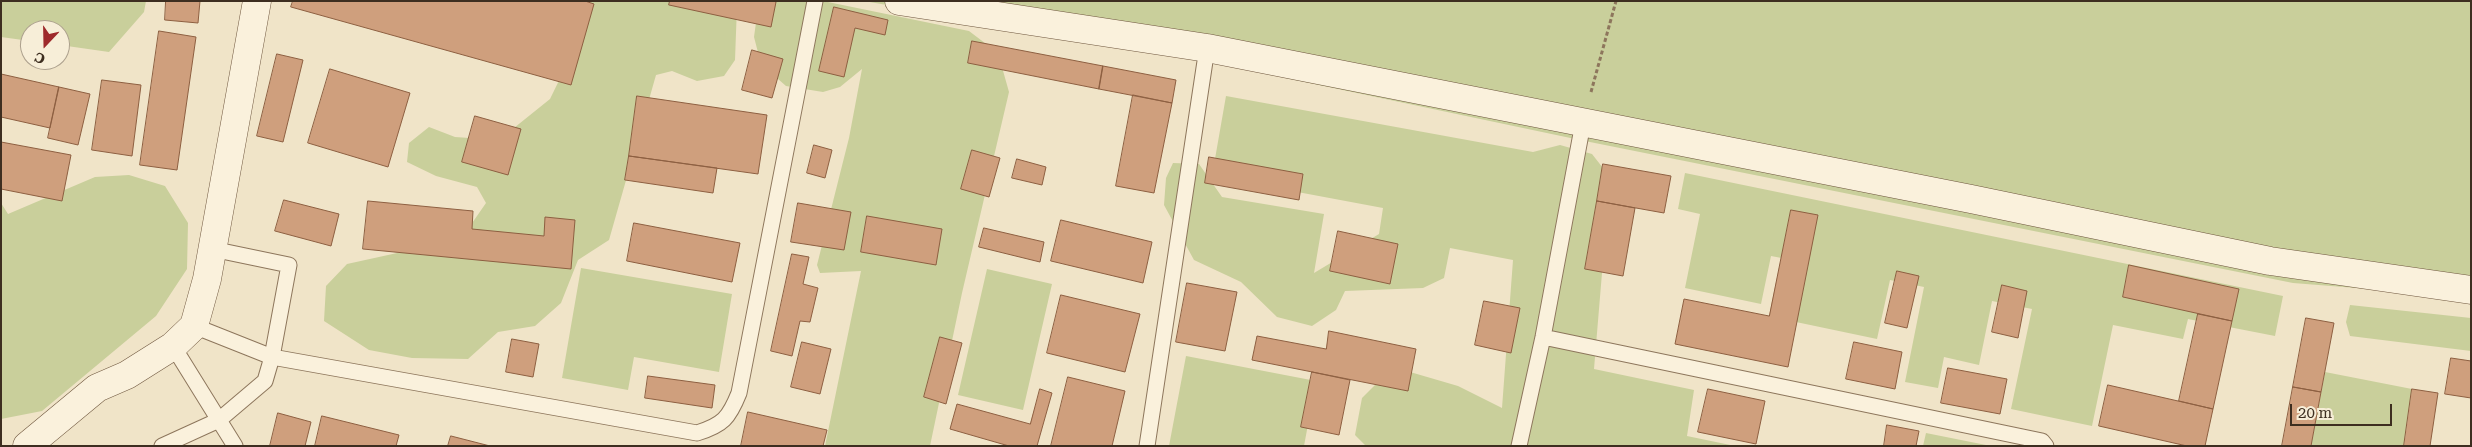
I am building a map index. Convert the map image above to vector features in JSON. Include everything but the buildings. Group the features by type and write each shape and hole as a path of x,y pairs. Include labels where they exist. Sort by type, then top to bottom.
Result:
{"street":[{"path":"27,446 98,388 127,376 173,346 194,326 212,249 257,1"},
{"path":"899,1 1207,48 1971,199 2270,261 2471,290"}],"lane":[{"path":"194,326 272,357 697,433 716,427 731,413 738,393 815,1"},
{"path":"1147,446 1207,48"},
{"path":"1519,446 1543,337 1583,123"},
{"path":"162,446 219,420 264,381 272,357 289,265 212,249"},
{"path":"1543,337 2042,441 2046,446"},
{"path":"173,346 235,446"}],"path":[{"path":"1583,123 1616,1"}],"green space":[{"path":"1,1 146,1 144,12 109,52 70,46 70,20 20,20 20,40 1,37"},
{"path":"538,1 732,1 737,6 735,60 724,76 697,81 672,71 656,75 609,240 578,260 561,303 535,326 498,332 468,359 412,358 369,350 324,321 326,286 347,264 461,239 486,203 477,187 436,176 407,162 409,143 429,127 455,137 499,140 550,99 589,19"},
{"path":"759,1 823,1 969,31 998,53 1009,92 962,293 930,446 825,446 861,271 820,273 817,265 849,138 862,69 840,87 823,92 786,86 761,64 754,37"},
{"path":"864,1 2471,1 2471,297 2293,283 1580,140 1205,61"},
{"path":"1226,96 1533,152 1560,145 1592,154 1610,177 1594,369 1694,390 1687,436 1735,446 1366,446 1355,435 1362,398 1393,367 1458,386 1502,408 1513,260 1450,248 1444,278 1423,288 1345,291 1336,310 1312,326 1277,317 1241,282 1194,260 1164,205 1166,178 1173,163 1199,164 1222,197 1324,214 1314,273 1379,234 1383,208 1212,176"},
{"path":"1685,173 2283,296 2275,336 2188,319 2183,339 2113,325 2092,426 2011,409 2032,309 1992,301 1979,365 1944,357 1938,388 1905,382 1924,287 1890,280 1877,339 1796,322 1808,263 1771,256 1761,304 1685,288 1700,214 1678,209"},
{"path":"129,175 165,186 188,223 187,269 156,316 42,411 1,419 1,203 8,214 95,177"},
{"path":"581,268 732,294 719,372 634,357 628,390 562,378"},
{"path":"987,269 1052,284 1023,410 958,395"},
{"path":"2350,305 2471,318 2471,351 2350,336 2346,322"},
{"path":"1186,356 1316,381 1304,446 1169,446"},
{"path":"2325,372 2412,389 2404,446 2311,446"},
{"path":"1926,433 1991,446 1923,446"}]}
